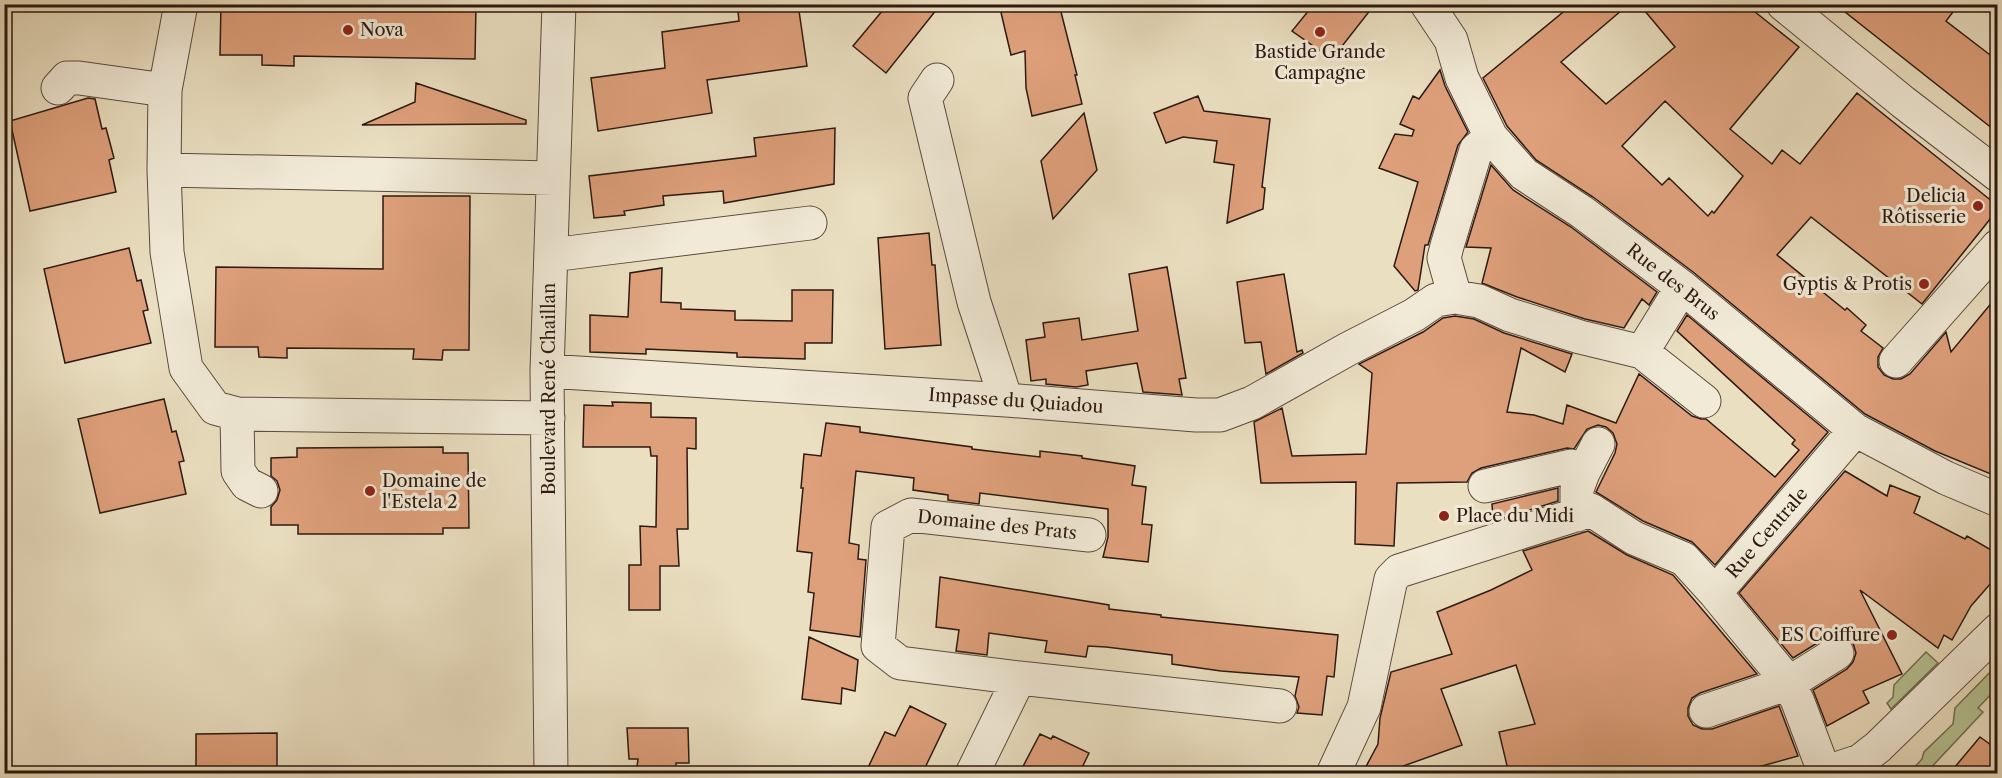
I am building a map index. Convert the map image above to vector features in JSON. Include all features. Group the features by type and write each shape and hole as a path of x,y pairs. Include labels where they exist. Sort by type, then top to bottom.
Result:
{"street":[{"path":"181,4 165,90 164,170 167,252 186,368 215,408 237,414 548,418"},
{"name":"Boulevard René Chaillan","path":"551,774 547,370 559,4"},
{"name":"Rue des Brus","path":"1427,4 1451,40 1462,78 1491,136 1524,174 1582,212 1682,287 1855,430"},
{"path":"1783,4 1903,102 1998,175"},
{"path":"58,88 67,78 79,78 165,90"},
{"path":"937,80 926,99 974,302 1006,400"},
{"path":"1491,136 1476,150 1444,258 1455,297 1479,301 1510,315 1580,338 1642,352 1704,401"},
{"path":"164,170 553,178"},
{"path":"551,255 810,223"},
{"path":"1896,362 1998,246"},
{"path":"1642,352 1682,287"},
{"name":"Impasse du Quiadou","path":"547,370 1220,415 1252,403 1414,315 1436,300 1455,297"},
{"path":"237,414 238,471 247,484 261,492"},
{"path":"1855,430 1946,478 1998,500"},
{"name":"Rue Centrale","path":"1824,773 1798,702 1788,683 1715,593 1855,430"},
{"path":"1577,515 1577,489 1598,444"},
{"path":"1485,486 1571,466 1583,473"},
{"path":"1333,774 1364,707 1391,579 1396,573 1591,510 1634,538 1684,559 1715,593"},
{"name":"Domaine des Prats","path":"1089,535 911,515 888,526 878,646 900,663 1280,706"},
{"path":"1824,773 1860,761 1878,747 1998,630"},
{"path":"1706,711 1788,683 1837,653"},
{"path":"972,774 1018,678"}],"green space":[{"path":"1926,652 1938,663 1891,709 1887,703 1893,697 1894,685"},
{"path":"1997,665 1997,688 1978,708 1983,712 1926,773 1916,773 1912,770 1922,759 1924,752 1953,724 1955,708"}],"building":[{"name":"Nova","path":"221,4 476,4 475,59 294,56 294,66 262,65 262,55 220,55"},
{"path":"798,4 807,66 707,80 712,113 598,131 591,78 665,68 662,32 739,21 738,12"},
{"path":"888,4 941,4 886,73 853,46"},
{"path":"999,4 1059,4 1082,104 1032,116 1026,88 1025,51 1011,55"},
{"name":"Bastide Grande Campagne","path":"1314,4 1375,4 1332,59 1292,31"},
{"path":"1573,4 1629,4 1561,62 1606,104 1675,47 1639,4 1745,4 1799,47 1730,129 1772,164 1782,150 1800,164 1857,93 1998,206 1998,209 1922,304 1811,217 1777,255 1866,325 1861,331 1883,348 1878,357 1878,367 1884,375 1893,379 1901,379 1910,374 1946,332 1951,352 1998,295 1998,477 1935,451 1865,414 1693,272 1593,197 1536,160 1507,126 1483,78","holes":["1665,101 1743,176 1714,213 1712,211 1708,216 1669,178 1662,185 1622,146"]},
{"path":"1835,4 1959,4 1946,21 1998,61 1998,133"},
{"path":"1440,70 1445,86 1468,132 1458,145 1428,245 1425,245 1418,290 1415,291 1394,266 1418,182 1379,168 1395,134 1412,136 1414,130 1400,124 1413,96 1419,99"},
{"path":"416,83 526,120 526,124 362,125 415,102"},
{"path":"1198,96 1204,111 1270,119 1262,187 1265,188 1263,209 1227,223 1234,165 1214,162 1217,141 1183,137 1166,143 1154,113"},
{"path":"88,98 95,99 102,129 106,128 114,158 109,160 116,192 30,211 10,121"},
{"path":"1084,113 1097,170 1053,219 1041,161"},
{"path":"835,128 834,184 724,203 723,191 663,196 664,205 624,211 625,215 594,218 589,176 756,156 754,138"},
{"path":"1491,165 1513,190 1571,227 1657,292 1649,305 1642,299 1624,328 1585,319 1482,283 1491,248 1466,247"},
{"path":"383,196 470,196 469,350 443,350 442,360 413,359 414,349 287,348 287,358 259,357 258,347 215,347 216,267 383,269"},
{"path":"929,233 932,265 935,265 941,345 885,349 878,238"},
{"path":"129,248 137,281 141,280 148,310 143,311 151,343 65,363 44,269"},
{"path":"1167,267 1186,378 1179,379 1182,395 1143,392 1137,363 1086,371 1088,385 1076,387 1046,384 1046,379 1031,381 1026,340 1045,337 1043,323 1079,318 1082,340 1138,331 1129,274"},
{"path":"662,268 661,302 681,303 681,309 735,311 735,320 792,321 792,290 833,290 832,343 805,343 805,359 737,357 737,353 646,349 646,354 590,352 590,315 628,317 630,273"},
{"path":"1284,274 1297,352 1302,350 1303,353 1266,374 1261,342 1245,343 1237,282"},
{"path":"1687,315 1828,432 1715,565 1692,542 1643,521 1596,492 1617,444 1613,433 1606,427 1598,425 1587,429 1574,449 1567,448 1481,468 1472,473 1467,482 1397,483 1394,546 1355,544 1356,482 1261,483 1254,422 1282,408 1292,456 1366,454 1372,373 1359,364 1423,332 1443,318 1455,316 1474,319 1504,333 1572,354 1565,372 1521,348 1507,412 1534,415 1563,424 1567,405 1616,423 1639,374 1692,416 1706,419 1775,477 1799,450 1792,444 1795,440 1677,331"},
{"path":"164,399 172,432 176,431 184,461 179,462 186,494 100,513 78,419"},
{"path":"612,402 651,403 651,417 696,418 696,449 687,448 688,529 677,529 679,566 660,566 660,610 629,610 629,565 641,565 640,526 656,527 657,456 651,456 650,447 583,447 584,405 613,406"},
{"path":"826,423 860,427 860,432 972,447 972,449 1040,457 1040,451 1135,466 1132,485 1146,487 1142,524 1152,525 1148,562 1103,557 1108,537 1108,509 980,493 979,504 948,500 948,495 913,490 914,478 856,471 849,543 859,545 858,559 866,560 860,637 810,630 814,593 808,592 812,553 797,551 803,488 801,488 804,454 821,456"},
{"name":"Domaine de l'Estela 2","path":"443,447 443,453 468,453 469,528 443,528 443,534 298,534 298,525 271,525 271,507 277,500 280,490 277,481 271,476 271,458 297,457 297,448"},
{"path":"1845,471 1887,496 1890,485 1920,497 1914,513 1965,539 1967,536 1998,554 1998,575 1971,606 1952,640 1944,635 1938,648 1860,590 1902,674 1863,691 1869,703 1827,726 1813,690 1847,669 1853,662 1856,653 1853,643 1845,636 1836,634 1793,658 1739,593"},
{"path":"1558,488 1558,501 1501,519 1493,519 1492,504"},
{"path":"1588,531 1627,555 1673,575 1757,674 1700,693 1692,698 1688,716 1693,725 1702,729 1712,729 1779,706 1798,756 1733,774 1509,774 1499,732 1535,724 1516,665 1441,689 1462,745 1381,774 1362,774 1378,744 1380,718 1391,672 1452,654 1437,612 1532,570 1523,551"},
{"path":"940,577 1109,605 1109,609 1161,615 1161,617 1338,635 1334,677 1327,676 1322,715 1297,713 1299,707 1295,696 1299,677 1221,671 1172,664 1172,655 1106,647 1088,646 1086,657 1045,652 1047,641 989,633 987,655 956,651 959,630 936,627"},
{"path":"809,637 858,660 855,691 842,688 841,704 802,699"},
{"path":"910,706 946,724 922,774 865,774 885,732 895,736"},
{"path":"627,728 688,728 689,763 676,763 676,772 671,774 636,774 638,759 629,759"},
{"path":"277,733 277,774 196,774 196,734"},
{"path":"1040,734 1051,739 1053,736 1089,753 1079,774 1019,774"},
{"path":"1980,737 1998,750 1998,774 1949,774"}],"place":[{"name":"Nova","path":"348,30"},
{"name":"Bastide Grande Campagne","path":"1320,32"},
{"name":"Delicia Rôtisserie","path":"1978,206"},
{"name":"Gyptis & Protis","path":"1924,284"},
{"name":"Domaine de l'Estela 2","path":"370,491"},
{"name":"Place du Midi","path":"1444,516"},
{"name":"ES Coiffure","path":"1892,635"}]}
